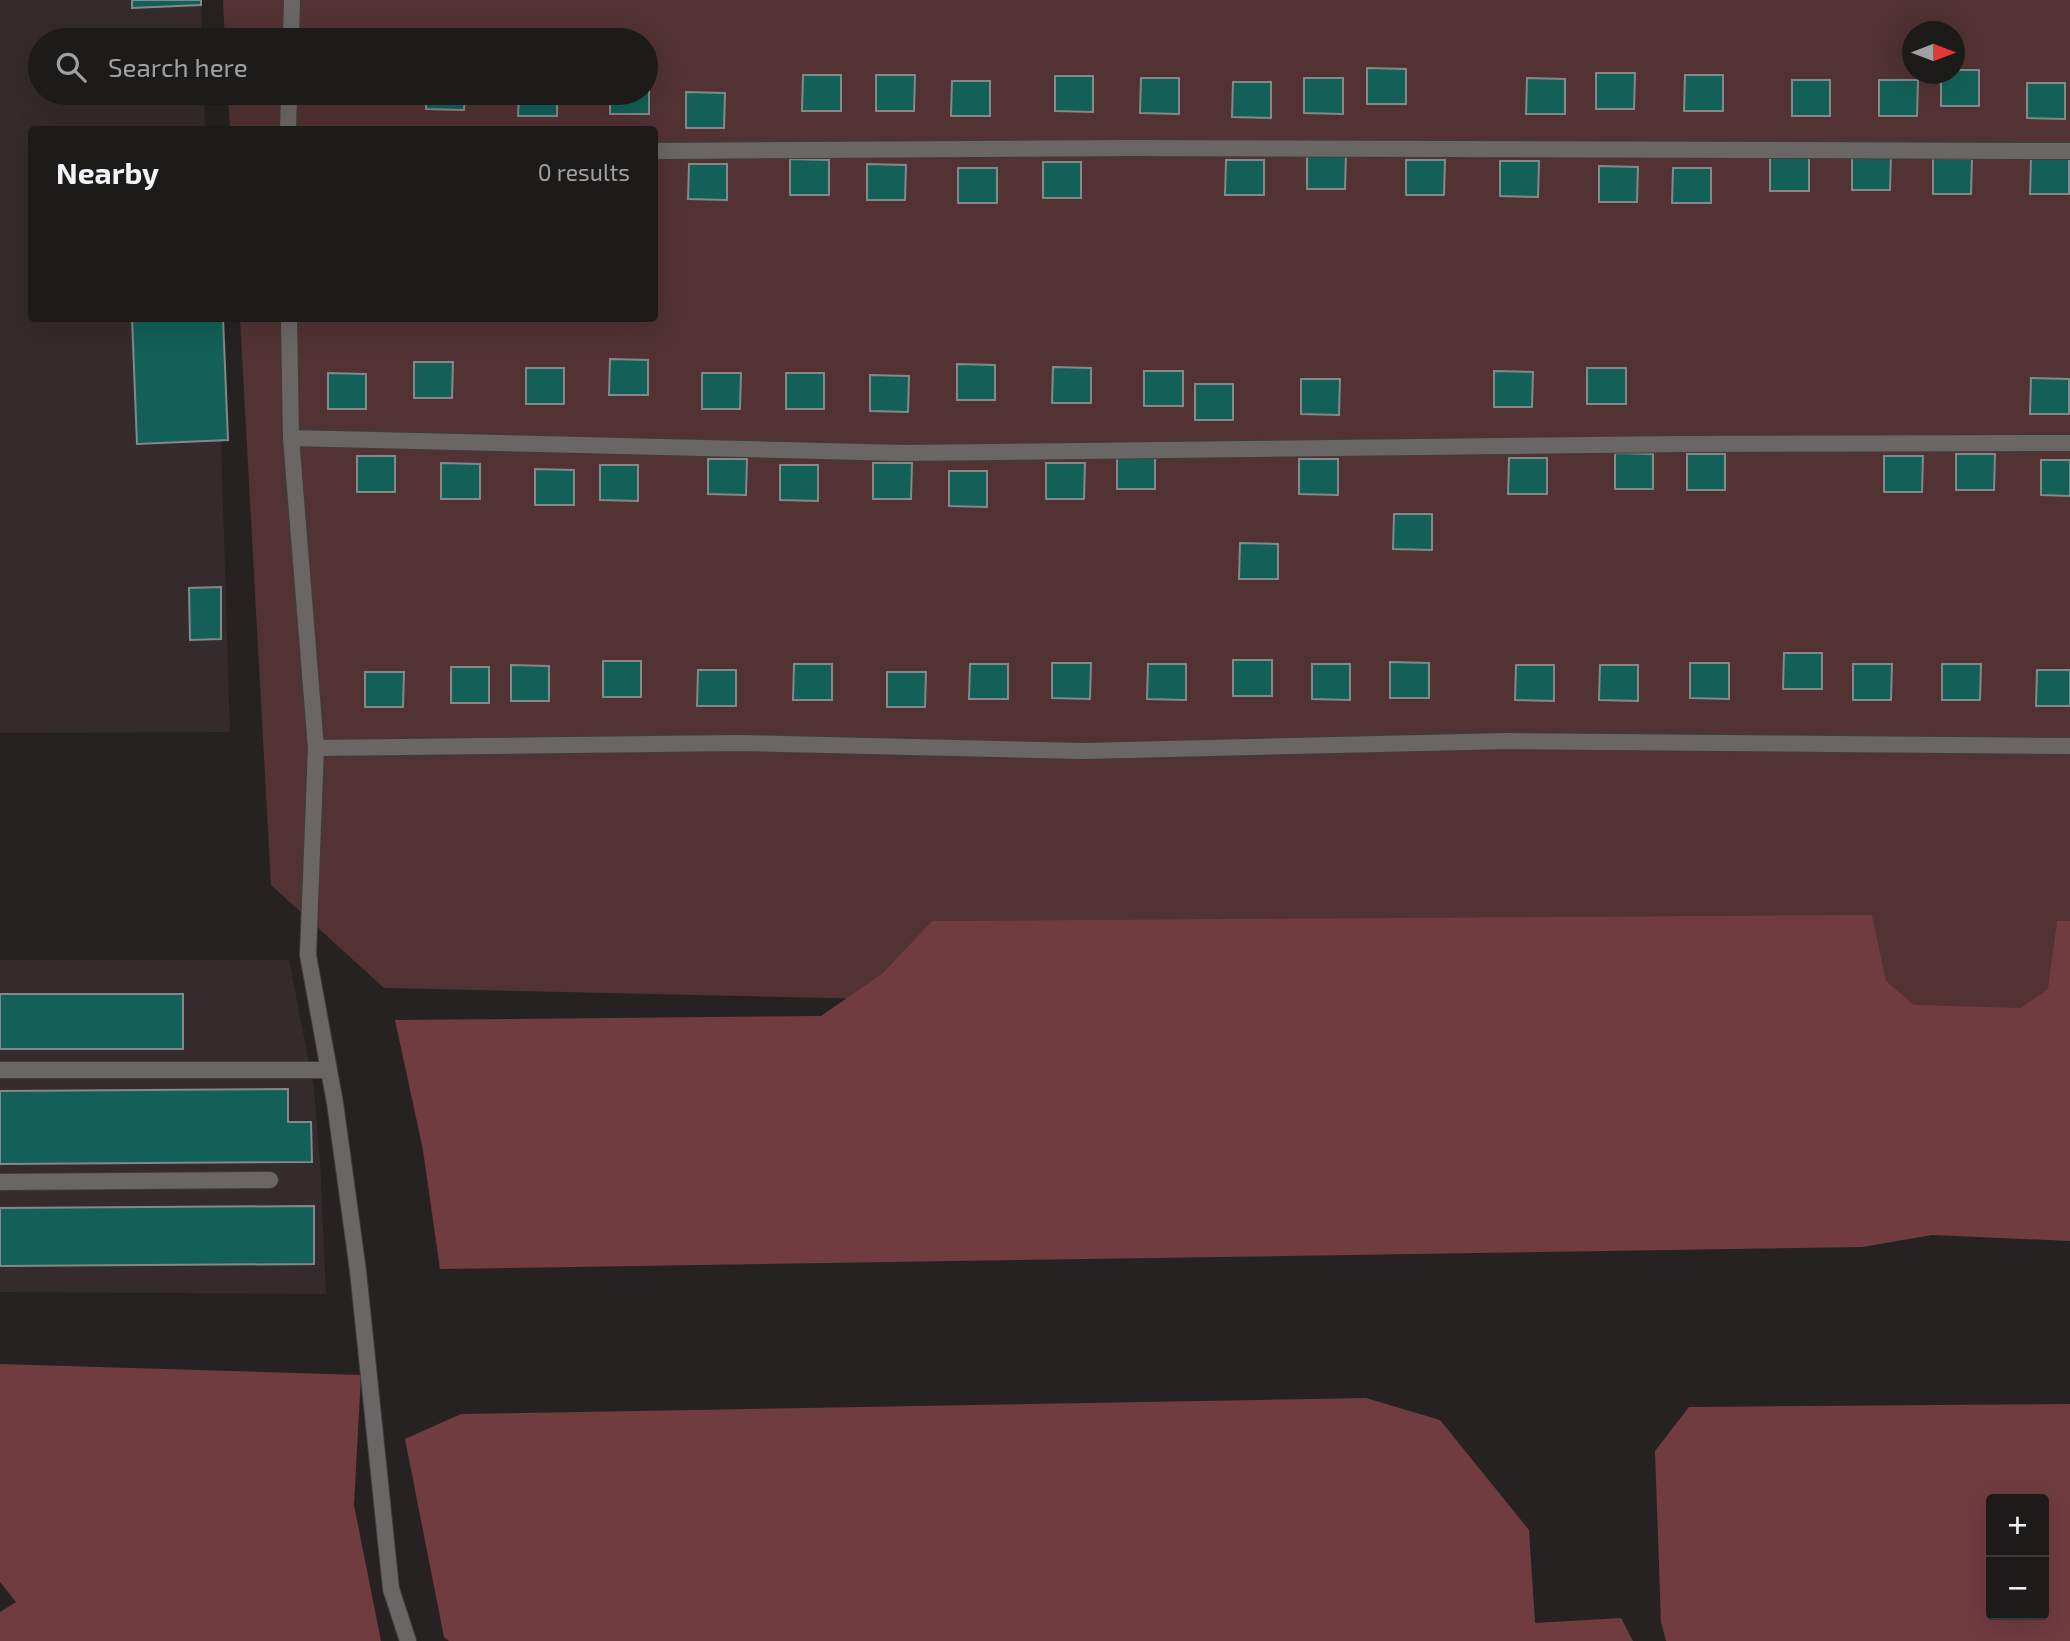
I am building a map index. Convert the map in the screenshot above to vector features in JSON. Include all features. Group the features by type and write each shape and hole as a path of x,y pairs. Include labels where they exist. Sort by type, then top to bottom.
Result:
{"lane":[{"path":"291,28 292,0"},
{"path":"288,126 289,105"},
{"path":"658,151 1130,148 2070,151"},
{"path":"289,322 291,438 316,748 307,955 329,1070 358,1271 391,1589 408,1641"},
{"path":"291,438 903,453 1682,444 2070,443"},
{"path":"316,748 737,743 1084,751 1508,740 2070,747"},
{"path":"0,1070 329,1070"},
{"path":"0,1182 270,1180"}],"shaded area":[{"path":"0,0 201,0 202,28 28,28 28,105 204,105 205,126 28,126 28,322 223,322 228,440 221,441 230,732 0,733"},
{"path":"223,0 2070,0 2070,1026 384,988 271,885 240,322 658,322 658,126 230,126 229,105 658,105 658,28 224,28"},
{"path":"1872,915 1886,981 1914,1005 2021,1008 2048,989 2057,921 2070,921 2070,1241 1932,1235 1862,1247 440,1269 423,1150 395,1020 821,1016 883,973 932,921"},
{"path":"0,960 289,960 314,1089 326,1294 0,1292"},
{"path":"0,1364 361,1375 354,1505 381,1641 0,1641 0,1612 16,1602 0,1582"},
{"path":"1366,1398 1440,1420 1529,1530 1535,1623 1621,1618 1633,1641 449,1641 444,1637 405,1439 461,1414"},
{"path":"2070,1404 2070,1641 1666,1641 1661,1622 1655,1451 1689,1407"}],"building":[{"path":"132,0 201,0 201,5 132,8"},
{"path":"1367,68 1406,69 1406,104 1367,104"},
{"path":"1965,70 1979,70 1979,106 1941,106 1941,84 1965,84"},
{"path":"1596,73 1635,73 1634,109 1596,109"},
{"path":"803,75 841,75 841,111 802,111"},
{"path":"876,75 915,75 914,111 876,111"},
{"path":"1685,75 1723,75 1723,111 1684,111"},
{"path":"1055,76 1093,76 1093,112 1055,111"},
{"path":"1141,78 1179,78 1179,114 1140,113"},
{"path":"1304,78 1343,78 1343,114 1304,113"},
{"path":"1527,78 1565,79 1565,114 1526,114"},
{"path":"1792,80 1830,80 1830,116 1792,116"},
{"path":"1879,80 1902,80 1902,84 1918,84 1917,116 1879,116"},
{"path":"952,81 990,81 990,116 951,116"},
{"path":"1233,82 1271,82 1271,118 1232,117"},
{"path":"2027,83 2065,83 2065,119 2027,118"},
{"path":"686,92 725,93 724,128 686,128"},
{"path":"426,105 464,105 464,110 426,109"},
{"path":"518,105 557,105 557,116 518,116"},
{"path":"610,105 649,105 649,114 610,114"},
{"path":"1307,153 1346,153 1345,189 1307,189"},
{"path":"1852,154 1891,154 1890,190 1852,190"},
{"path":"1770,155 1809,155 1809,191 1770,191"},
{"path":"1933,158 1972,159 1971,194 1933,194"},
{"path":"2031,158 2069,158 2069,194 2030,194"},
{"path":"790,159 829,160 829,195 790,195"},
{"path":"1226,160 1264,160 1264,195 1225,195"},
{"path":"1406,160 1445,160 1444,195 1406,195"},
{"path":"1500,161 1539,161 1538,197 1500,196"},
{"path":"1043,162 1081,162 1081,198 1043,198"},
{"path":"689,164 727,164 727,200 688,199"},
{"path":"867,164 906,165 905,200 867,200"},
{"path":"1599,166 1638,167 1637,202 1599,202"},
{"path":"958,168 997,168 997,203 958,203"},
{"path":"1673,168 1711,168 1711,203 1672,203"},
{"path":"132,322 223,322 228,440 137,444"},
{"path":"610,359 648,360 648,395 609,395"},
{"path":"414,362 453,362 452,398 414,398"},
{"path":"957,364 995,365 995,400 957,400"},
{"path":"1053,367 1091,368 1091,403 1052,403"},
{"path":"526,368 564,368 564,404 526,404"},
{"path":"1587,368 1626,368 1626,404 1587,404"},
{"path":"1144,371 1183,371 1183,406 1144,406"},
{"path":"1494,371 1533,372 1532,407 1494,407"},
{"path":"328,373 366,374 366,409 328,409"},
{"path":"702,373 741,373 740,409 702,409"},
{"path":"786,373 824,373 824,409 786,409"},
{"path":"870,375 909,376 908,412 870,411"},
{"path":"2031,378 2069,379 2069,414 2030,414"},
{"path":"1301,379 1340,379 1339,415 1301,414"},
{"path":"1195,384 1233,384 1233,420 1195,420"},
{"path":"1117,453 1155,454 1155,489 1117,489"},
{"path":"1615,453 1653,454 1653,489 1615,489"},
{"path":"1687,454 1725,454 1725,490 1687,490"},
{"path":"1956,454 1995,454 1994,490 1956,490"},
{"path":"357,456 395,456 395,492 357,492"},
{"path":"1884,456 1923,456 1922,492 1884,492"},
{"path":"1509,458 1547,458 1547,494 1508,494"},
{"path":"708,459 747,459 746,495 708,494"},
{"path":"1299,459 1338,459 1338,495 1299,494"},
{"path":"2041,460 2070,460 2070,496 2041,495"},
{"path":"441,463 480,464 480,499 441,499"},
{"path":"873,463 912,463 911,499 873,499"},
{"path":"1046,463 1085,463 1084,499 1046,499"},
{"path":"600,465 638,465 638,501 600,500"},
{"path":"780,465 818,465 818,501 780,500"},
{"path":"535,469 574,470 574,505 535,505"},
{"path":"949,471 987,471 987,507 949,506"},
{"path":"1394,514 1432,514 1432,550 1393,549"},
{"path":"1240,543 1278,544 1278,579 1239,579"},
{"path":"221,587 221,639 190,640 189,588"},
{"path":"1784,653 1822,653 1822,689 1783,689"},
{"path":"1233,660 1272,660 1272,696 1233,696"},
{"path":"603,661 641,661 641,697 603,697"},
{"path":"1390,662 1429,663 1429,698 1390,698"},
{"path":"1052,663 1091,663 1090,699 1052,698"},
{"path":"1690,663 1729,663 1729,699 1690,698"},
{"path":"794,664 832,664 832,700 793,700"},
{"path":"970,664 1008,664 1008,699 969,699"},
{"path":"1148,664 1186,664 1186,700 1147,699"},
{"path":"1312,664 1350,664 1350,700 1312,699"},
{"path":"1853,664 1892,664 1891,700 1853,700"},
{"path":"1942,664 1981,664 1980,700 1942,700"},
{"path":"511,665 549,666 549,701 511,701"},
{"path":"1516,665 1554,665 1554,701 1515,700"},
{"path":"1600,665 1638,665 1638,701 1599,700"},
{"path":"451,667 489,667 489,703 451,703"},
{"path":"698,670 736,670 736,706 697,706"},
{"path":"2037,670 2070,670 2070,706 2036,706"},
{"path":"365,672 404,672 403,707 365,707"},
{"path":"887,672 926,672 925,707 887,707"},
{"path":"0,994 183,994 183,1049 0,1049"},
{"path":"288,1089 288,1122 311,1122 312,1162 0,1164 0,1091"},
{"path":"314,1206 314,1264 0,1266 0,1208"}]}
